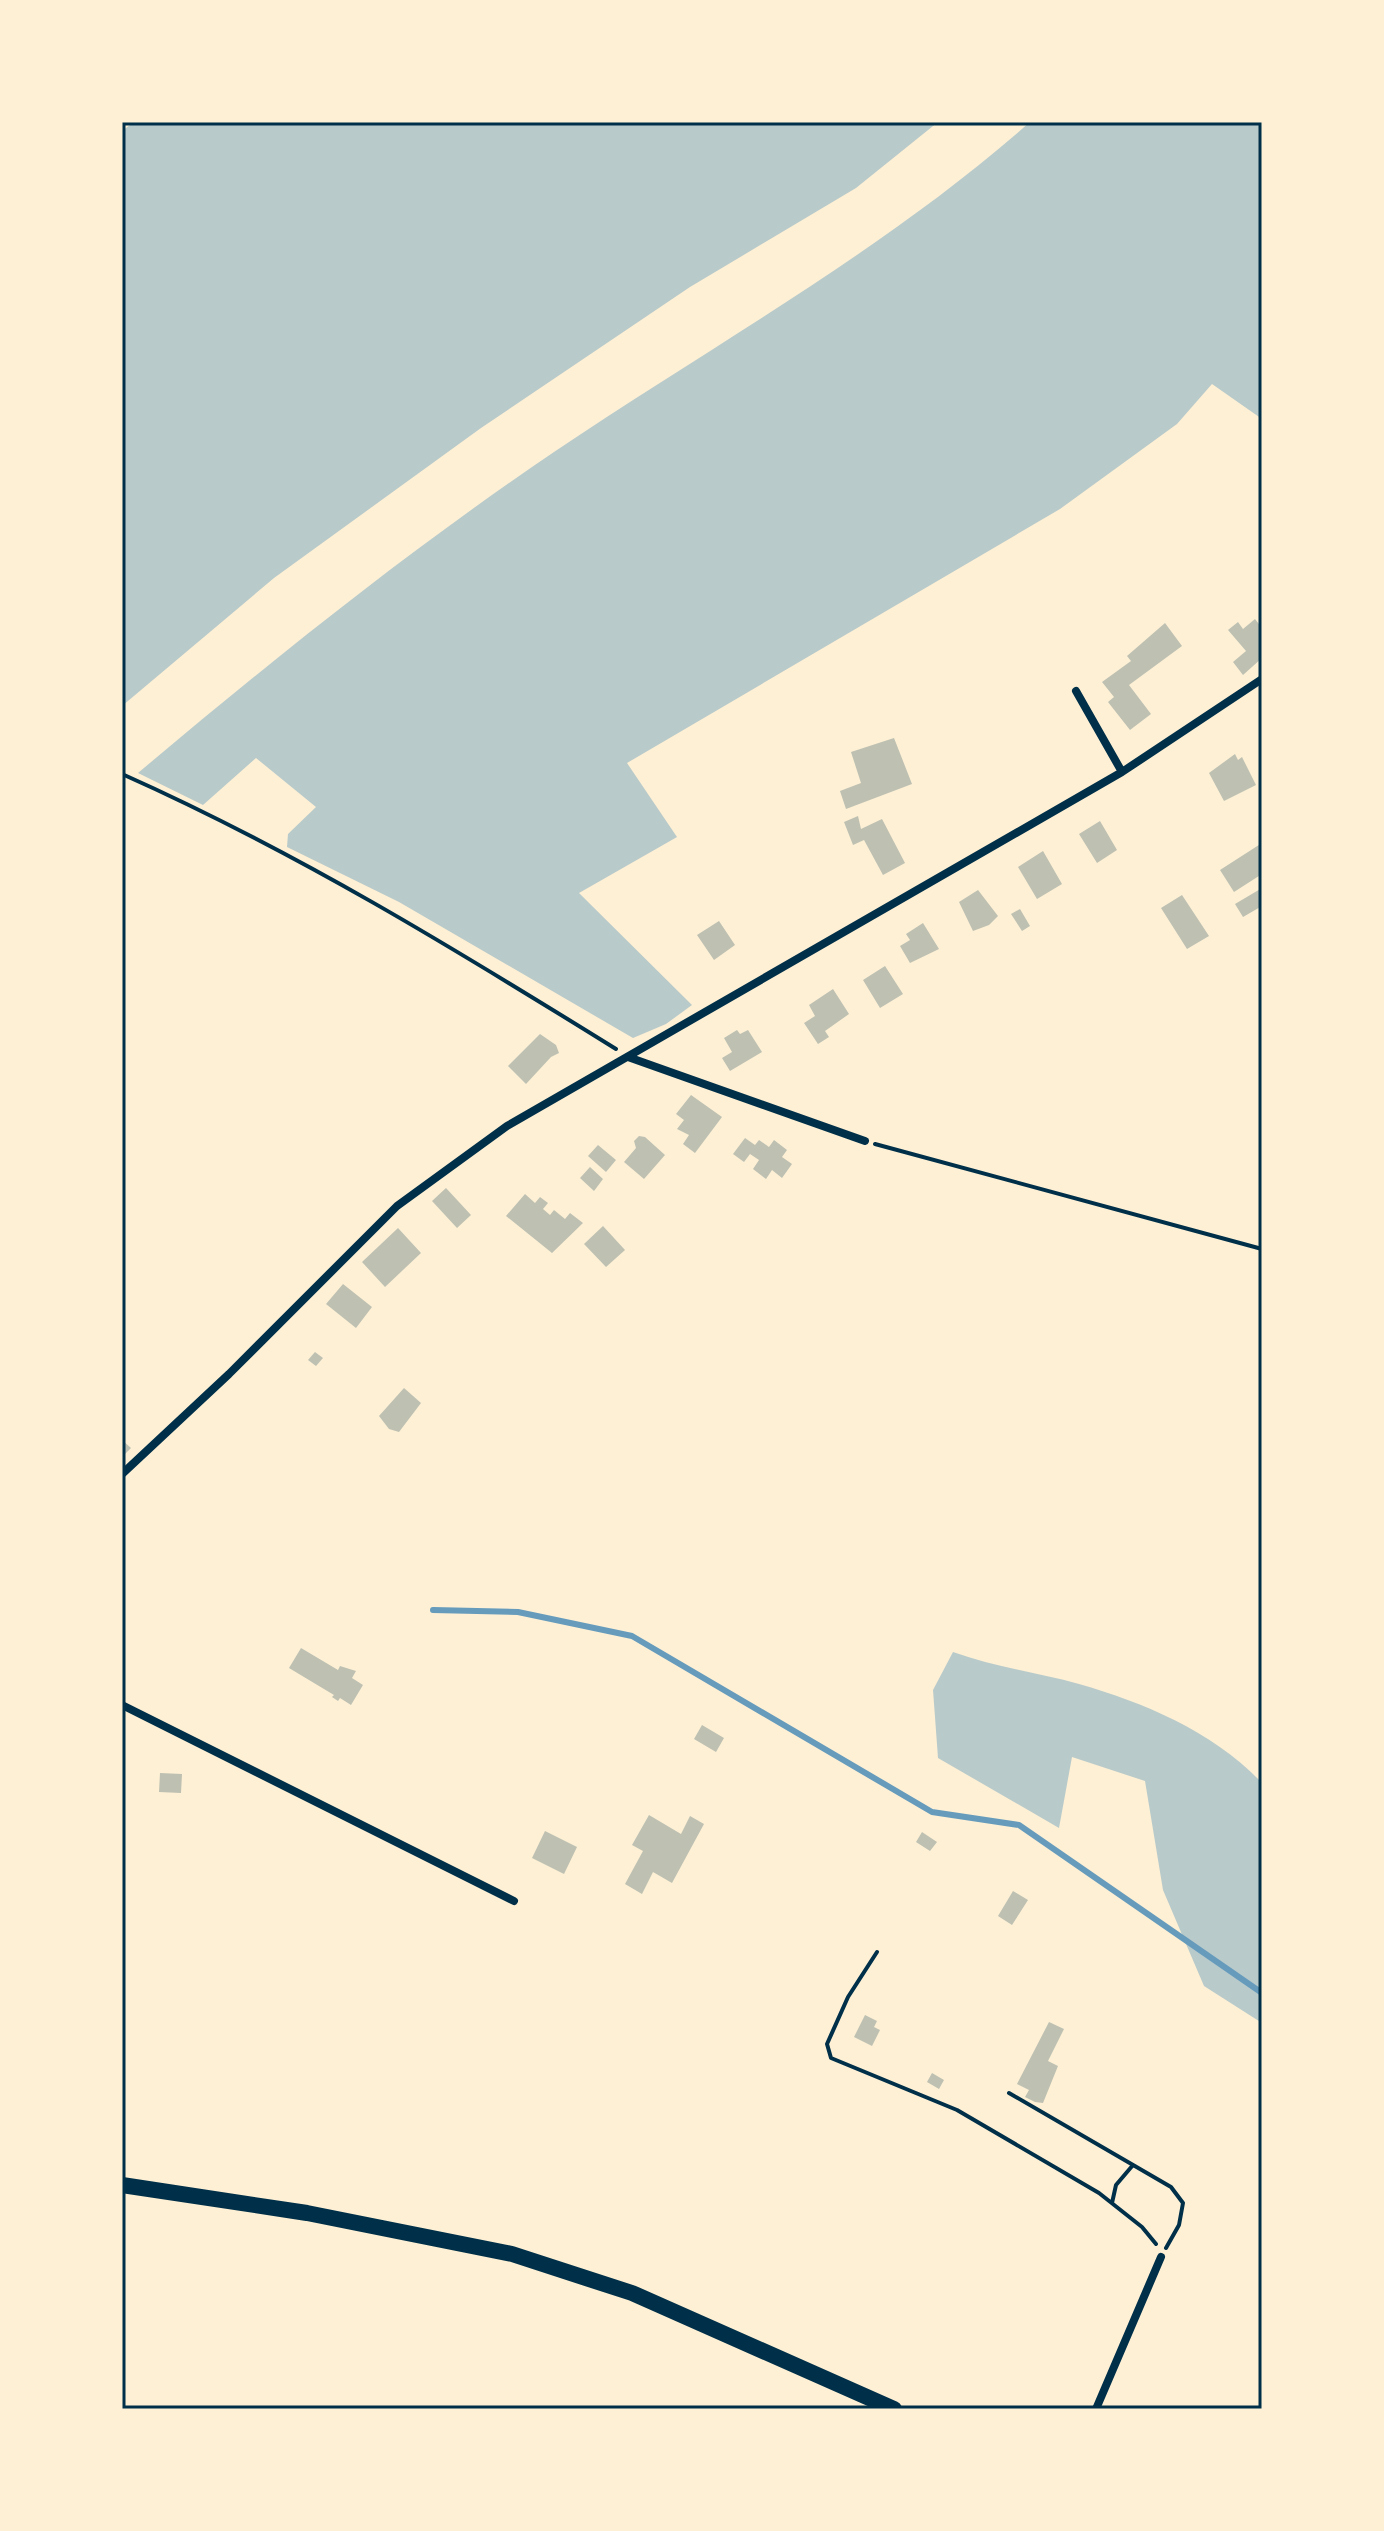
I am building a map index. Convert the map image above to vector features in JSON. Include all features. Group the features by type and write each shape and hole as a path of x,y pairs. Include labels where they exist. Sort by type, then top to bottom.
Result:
{"main road":[{"path":"122,2185 457,2240 552,2265 632,2293 894,2409"}],"street":[{"path":"122,1474 229,1374 397,1206 507,1126 1122,772 1262,679"},
{"path":"1076,691 1122,772"},
{"path":"628,1057 865,1141"},
{"path":"122,1705 514,1901"},
{"path":"1096,2409 1161,2257"}],"path":[{"path":"122,774 259,839 409,921 628,1057"},
{"path":"865,1141 1262,1249"},
{"path":"877,1952 848,1997 827,2044 831,2058 957,2110 1112,2203 1142,2227 1161,2257 1179,2225 1183,2203 1171,2187 1009,2093"},
{"path":"1112,2203 1116,2185 1133,2165"}],"shaded area":[{"path":"134,122 938,122 856,188 690,287 481,428 274,578 122,706 122,131"},
{"path":"1030,122 1262,122 1262,419 1212,384 1177,424 1060,509 627,763 677,837 579,893 692,1005 666,1024 633,1038 399,902 287,847 288,834 316,807 256,758 203,805 138,773 290,648 446,528 614,412 857,255 917,213"},
{"path":"953,1652 1079,1684 1153,1710 1200,1734 1262,1783 1262,2023 1204,1986 1163,1890 1145,1781 1072,1757 1059,1828 938,1758 933,1690"}],"building":[{"path":"1255,619 1262,628 1262,658 1243,675 1233,662 1246,651 1228,630 1238,622 1243,629"},
{"path":"1165,623 1182,646 1129,685 1151,714 1130,730 1108,702 1114,697 1102,682 1131,661 1127,656"},
{"path":"894,738 912,784 846,809 840,791 861,783 851,752"},
{"path":"1235,754 1238,760 1242,757 1256,785 1224,801 1209,773"},
{"path":"858,816 861,829 882,819 905,863 883,875 864,840 853,845 844,822"},
{"path":"1100,821 1117,850 1097,863 1079,834"},
{"path":"1262,843 1262,874 1234,892 1220,870"},
{"path":"1043,851 1062,884 1037,899 1018,867"},
{"path":"1262,888 1262,906 1243,917 1235,904"},
{"path":"978,890 998,916 989,925 973,931 959,902"},
{"path":"1182,895 1209,936 1187,949 1161,908"},
{"path":"1020,909 1030,926 1022,931 1011,914"},
{"path":"719,921 735,945 714,960 697,935"},
{"path":"923,923 939,949 910,963 900,946 910,940 906,934"},
{"path":"885,966 903,994 880,1008 863,980"},
{"path":"833,989 849,1014 825,1031 829,1037 818,1044 804,1023 815,1016 809,1005"},
{"path":"737,1030 740,1034 748,1030 762,1052 730,1071 722,1058 732,1052 724,1038"},
{"path":"540,1034 556,1045 559,1053 551,1057 526,1084 508,1066"},
{"path":"691,1095 722,1117 695,1153 683,1144 689,1135 677,1129 684,1120 676,1114"},
{"path":"639,1136 645,1137 665,1155 644,1179 624,1162 636,1148 634,1141"},
{"path":"745,1138 755,1145 759,1140 769,1147 774,1140 787,1150 782,1157 792,1164 782,1178 772,1170 766,1179 753,1169 759,1160 750,1154 744,1162 733,1154"},
{"path":"598,1145 616,1160 606,1172 588,1156"},
{"path":"590,1167 603,1179 594,1191 580,1178"},
{"path":"446,1188 471,1215 457,1228 432,1201"},
{"path":"525,1194 535,1203 540,1197 548,1203 543,1209 550,1215 554,1210 565,1219 570,1213 583,1223 552,1253 506,1216"},
{"path":"603,1226 625,1250 606,1267 584,1244"},
{"path":"398,1228 421,1253 385,1287 362,1262"},
{"path":"343,1284 372,1307 356,1328 326,1304"},
{"path":"315,1352 323,1358 316,1366 308,1360"},
{"path":"404,1388 421,1403 399,1432 389,1429 379,1416"},
{"path":"122,1440 131,1448 122,1457"},
{"path":"301,1648 338,1670 340,1666 356,1671 352,1678 363,1685 351,1705 340,1698 338,1701 332,1697 334,1695 289,1668"},
{"path":"702,1725 724,1738 716,1752 694,1739"},
{"path":"160,1773 182,1774 181,1793 159,1792"},
{"path":"649,1815 681,1834 690,1816 704,1824 672,1883 653,1872 642,1894 625,1884 643,1851 632,1845"},
{"path":"545,1831 577,1847 564,1874 532,1858"},
{"path":"922,1832 937,1842 930,1851 916,1842"},
{"path":"1013,1891 1028,1900 1012,1925 998,1916"},
{"path":"865,2015 877,2021 874,2027 880,2030 872,2046 854,2037"},
{"path":"1049,2022 1064,2029 1048,2061 1058,2066 1043,2103 1025,2097 1029,2090 1017,2084"},
{"path":"932,2073 944,2080 939,2089 927,2082"}],"waterway":[{"path":"433,1610 518,1612 632,1636 932,1812 1019,1825 1262,1993"}]}
